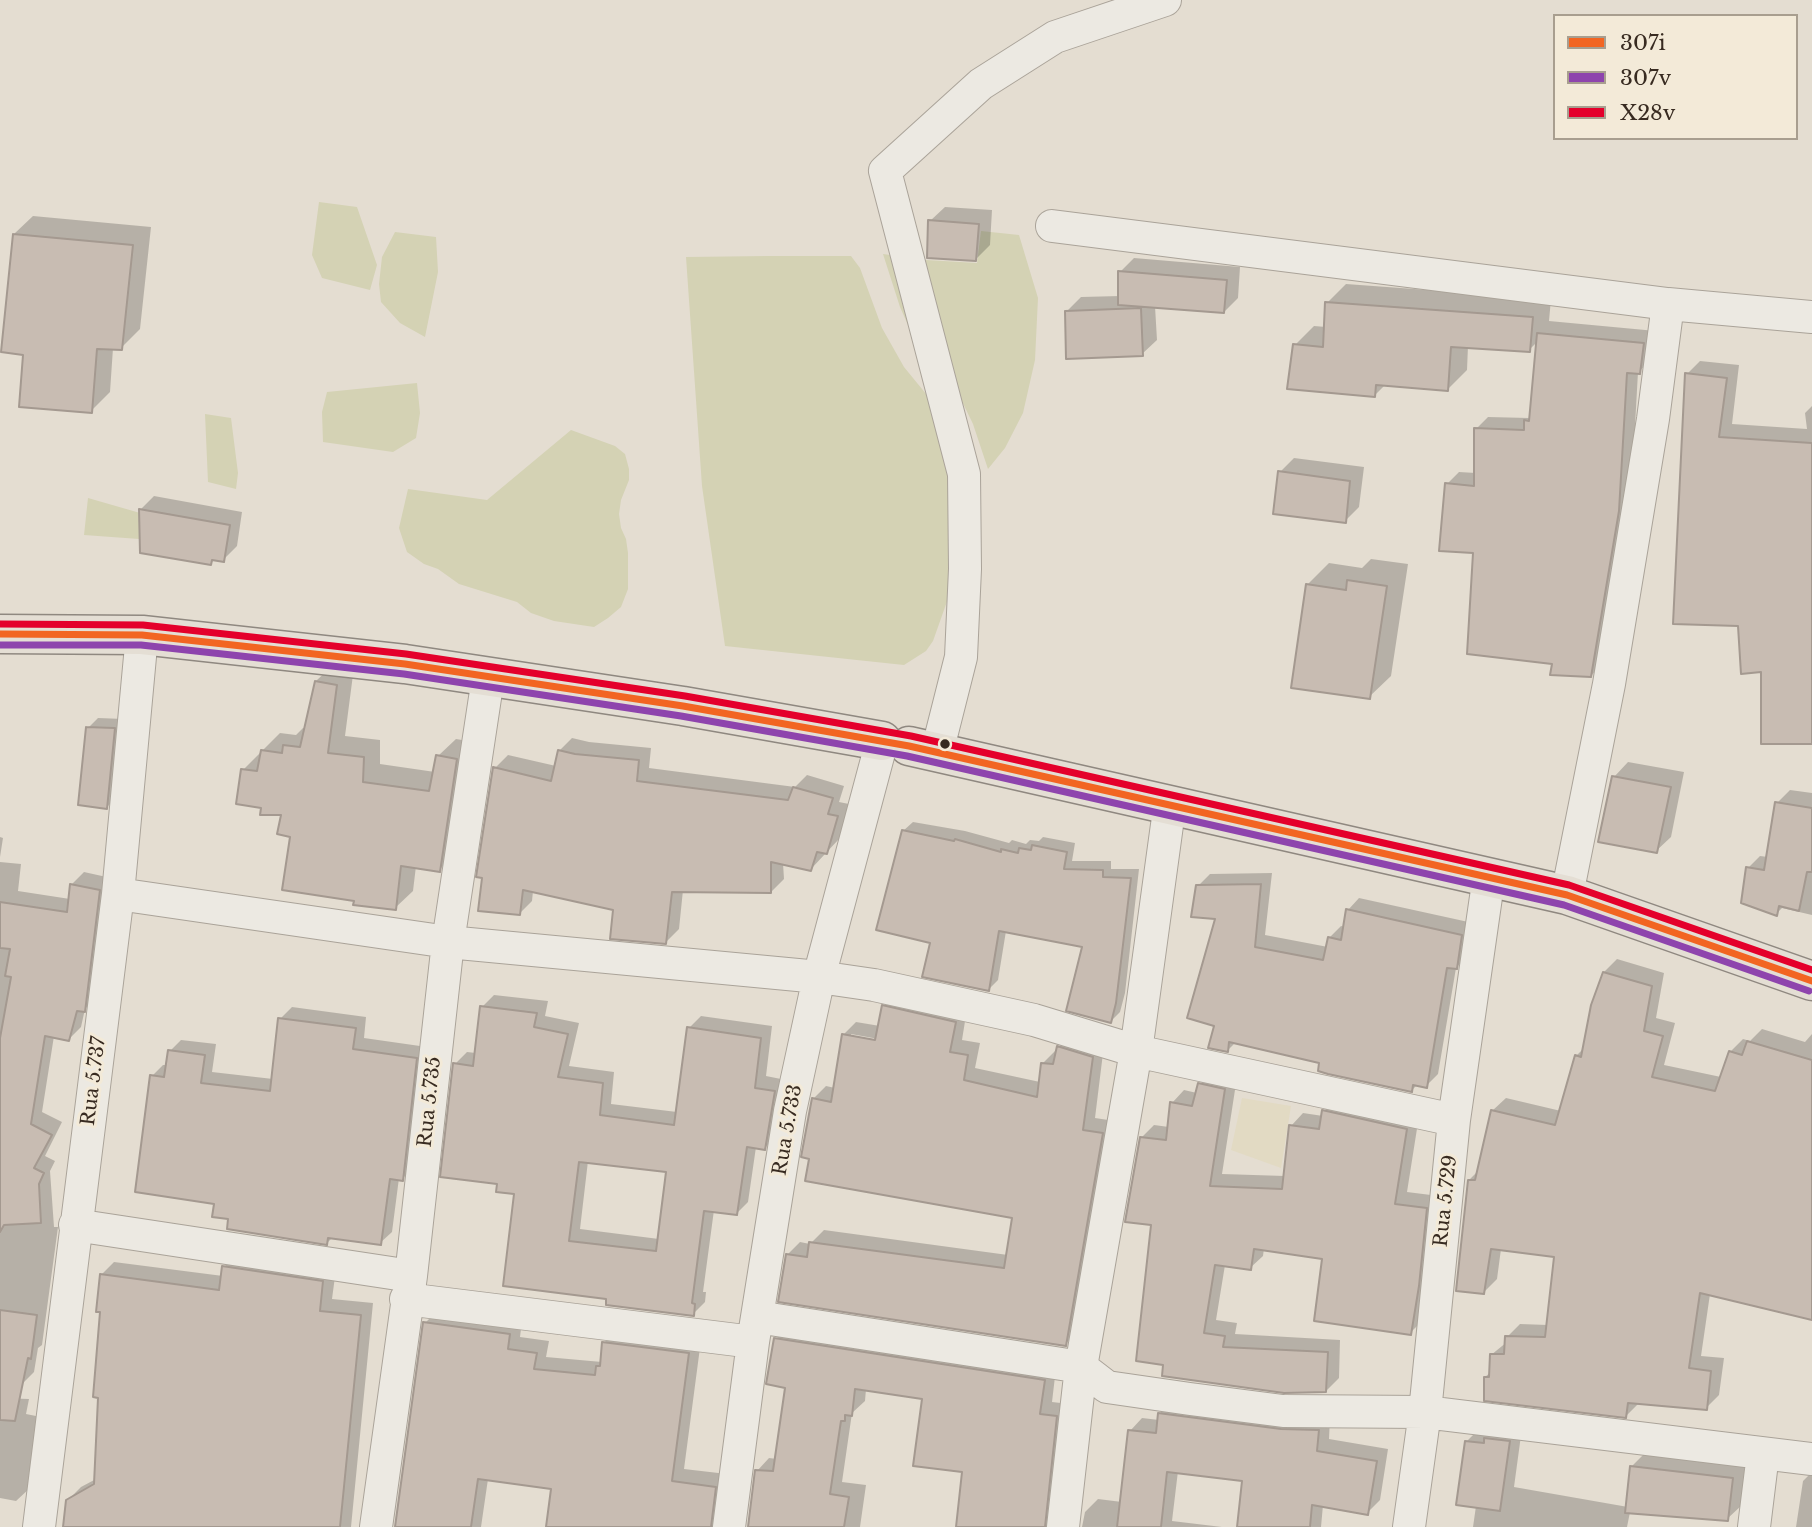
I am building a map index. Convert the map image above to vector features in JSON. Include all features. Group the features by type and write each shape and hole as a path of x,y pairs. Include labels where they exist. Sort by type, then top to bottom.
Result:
{"main road":[{"path":"0,634 142,635 405,664 683,706 910,746 1567,895 1812,981"}],"street":[{"name":"Rua 5.733","path":"729,1527 755,1329 790,1111 819,977 910,746 961,657 965,569 964,474 885,171 981,84 1055,37 1165,0"},
{"path":"1052,226 1668,304 1812,317"},
{"path":"1567,895 1609,684 1653,418 1668,304"},
{"name":"Rua 5.737","path":"39,1527 118,894 142,635"},
{"name":"Rua 5.735","path":"376,1527 408,1288 448,942 488,677"},
{"path":"1063,1527 1081,1367 1136,1051 1170,803"},
{"name":"Rua 5.729","path":"1409,1527 1425,1412 1454,1120 1489,876"},
{"path":"118,894 448,942 819,977 874,985 1034,1020 1136,1051 1454,1120"},
{"path":"75,1225 408,1288 1081,1367 1107,1387 1178,1397 1283,1411 1425,1412 1812,1459"},
{"path":"1754,1527 1763,1454"}],"shaded area":[{"path":"319,202 357,207 377,265 370,290 322,278 312,255"},
{"path":"981,231 1019,235 1038,298 1035,360 1023,413 1005,448 988,469 973,424 958,393 917,341 908,325 883,254 977,263"},
{"path":"395,232 436,237 438,272 425,337 400,323 381,302 379,284 382,257"},
{"path":"851,256 860,268 882,328 904,367 945,422 956,576 933,641 926,651 904,665 725,646 702,486 686,257"},
{"path":"417,383 420,413 416,438 393,452 323,442 322,412 327,392"},
{"path":"205,414 231,418 238,473 236,489 208,482"},
{"path":"571,430 615,446 625,454 629,469 629,480 619,514 628,553 628,589 621,607 608,618 594,627 554,621 531,613 517,602 459,584 407,552 399,528 408,489 487,500"},
{"path":"88,498 154,517 153,540 84,535"},
{"path":"1242,1098 1291,1106 1281,1168 1231,1150"}],"building":[{"path":"928,220 979,224 976,261 927,258"},
{"path":"13,234 133,245 122,350 97,349 92,413 19,407 23,355 1,352"},
{"path":"1118,271 1227,280 1224,313 1118,305"},
{"path":"1325,302 1533,317 1530,352 1451,347 1448,391 1376,385 1375,397 1287,389 1293,344 1323,347"},
{"path":"1141,308 1143,356 1066,359 1065,311"},
{"path":"1537,333 1644,343 1640,374 1627,373 1619,511 1591,677 1550,675 1552,664 1467,654 1473,553 1439,551 1445,483 1474,486 1474,428 1524,430 1524,420 1529,421"},
{"path":"1685,373 1727,378 1719,437 1812,443 1812,744 1761,744 1761,672 1741,674 1738,626 1673,624"},
{"path":"1278,471 1350,481 1346,523 1273,514"},
{"path":"139,509 230,525 224,562 212,560 211,565 140,553"},
{"path":"1347,580 1387,586 1370,699 1291,688 1306,584 1346,590"},
{"path":"315,681 337,685 328,753 364,757 363,782 429,791 436,755 457,759 440,872 401,866 396,910 353,905 354,901 282,890 290,837 277,834 281,815 260,815 261,808 236,804 241,769 257,771 261,750 282,753 283,745 300,747"},
{"path":"86,727 115,728 107,809 78,805"},
{"path":"558,750 639,760 637,781 788,800 793,787 833,798 828,814 838,816 827,854 817,852 811,871 771,862 771,893 672,892 666,944 610,939 613,910 523,890 520,915 478,911 482,878 476,877 493,767 551,781"},
{"path":"1612,776 1671,787 1657,853 1598,842"},
{"path":"1775,802 1812,808 1812,872 1807,872 1799,911 1779,906 1777,916 1741,903 1746,867 1764,870"},
{"path":"902,830 954,841 955,839 1001,852 1001,849 1018,853 1019,848 1031,850 1032,845 1067,852 1064,869 1103,870 1103,877 1131,878 1116,1003 1111,1023 1066,1011 1082,947 999,931 989,991 922,977 930,943 876,930"},
{"path":"70,884 100,890 85,1012 77,1011 69,1041 45,1036 31,1124 52,1135 34,1168 44,1173 39,1184 41,1223 4,1225 0,1232 0,1038 11,977 5,976 10,949 0,948 0,902 67,912"},
{"path":"1261,884 1255,947 1323,960 1328,937 1341,940 1346,909 1462,935 1457,969 1447,968 1427,1088 1413,1085 1412,1092 1328,1074 1318,1071 1319,1063 1229,1042 1228,1052 1208,1048 1214,1026 1187,1018 1215,919 1191,917 1196,885"},
{"path":"1603,972 1652,986 1644,1031 1663,1036 1652,1077 1715,1091 1729,1051 1742,1055 1747,1041 1812,1060 1812,1320 1700,1293 1689,1368 1711,1371 1707,1410 1628,1403 1626,1418 1484,1401 1484,1377 1489,1377 1490,1354 1504,1354 1505,1336 1545,1337 1554,1257 1491,1249 1484,1294 1456,1291 1468,1180 1475,1180 1491,1110 1555,1125 1575,1055 1581,1057 1591,1005"},
{"path":"882,1005 956,1022 950,1052 968,1055 964,1080 1037,1097 1041,1063 1053,1064 1057,1046 1093,1057 1083,1130 1103,1133 1066,1346 778,1302 786,1254 807,1257 809,1242 1004,1268 1012,1218 805,1181 809,1159 801,1157 812,1098 831,1102 842,1034 875,1040"},
{"path":"480,1006 537,1013 534,1027 568,1034 558,1077 603,1083 600,1115 674,1125 687,1027 761,1038 755,1088 775,1091 765,1150 747,1147 737,1215 704,1211 692,1303 695,1304 694,1316 606,1305 606,1299 503,1286 514,1194 496,1192 497,1184 440,1177 453,1063 473,1066","holes":["579,1162 666,1172 656,1251 569,1241"]},
{"path":"278,1018 356,1028 353,1049 417,1058 403,1181 390,1179 381,1245 328,1238 327,1245 227,1229 228,1219 212,1217 214,1204 135,1192 150,1075 164,1077 168,1050 205,1055 201,1083 270,1091"},
{"path":"1198,1083 1225,1089 1210,1186 1282,1189 1289,1125 1319,1129 1322,1110 1407,1129 1395,1204 1427,1208 1411,1335 1314,1321 1322,1259 1254,1249 1251,1270 1215,1265 1204,1333 1225,1336 1223,1347 1328,1352 1326,1392 1284,1393 1162,1376 1163,1365 1136,1361 1151,1225 1125,1222 1140,1137 1166,1140 1170,1102 1192,1106"},
{"path":"222,1266 323,1281 320,1311 361,1315 340,1527 63,1527 66,1500 94,1484 98,1398 93,1397 100,1312 96,1312 100,1274 219,1290"},
{"path":"0,1310 37,1315 31,1359 28,1358 15,1421 0,1420"},
{"path":"423,1322 510,1334 508,1349 537,1353 534,1369 595,1375 596,1366 600,1366 602,1342 689,1353 672,1481 716,1487 711,1527 546,1527 551,1489 478,1479 471,1527 395,1527"},
{"path":"774,1338 1045,1380 1040,1414 1057,1416 1045,1527 956,1527 962,1472 913,1466 922,1399 855,1389 852,1416 845,1415 845,1421 841,1421 830,1494 849,1497 844,1527 748,1527 755,1470 773,1471 785,1388 766,1384"},
{"path":"1158,1413 1281,1429 1319,1430 1317,1451 1377,1461 1368,1515 1312,1505 1310,1527 1237,1527 1242,1481 1167,1472 1161,1527 1117,1527 1128,1430 1156,1433"},
{"path":"1484,1438 1510,1441 1500,1511 1456,1505 1465,1441 1484,1443"},
{"path":"1630,1466 1733,1478 1728,1521 1625,1513"}],"transit line":[{"name":"X28v","path":"0,624 143,625 406,654 685,696 911,736 1569,885 1812,970"},
{"name":"307i","path":"0,634 142,635 405,664 683,706 909,746 1567,895 1812,981"},
{"name":"307v","path":"0,645 141,645 404,674 681,716 907,756 1564,905 1809,991"}]}
